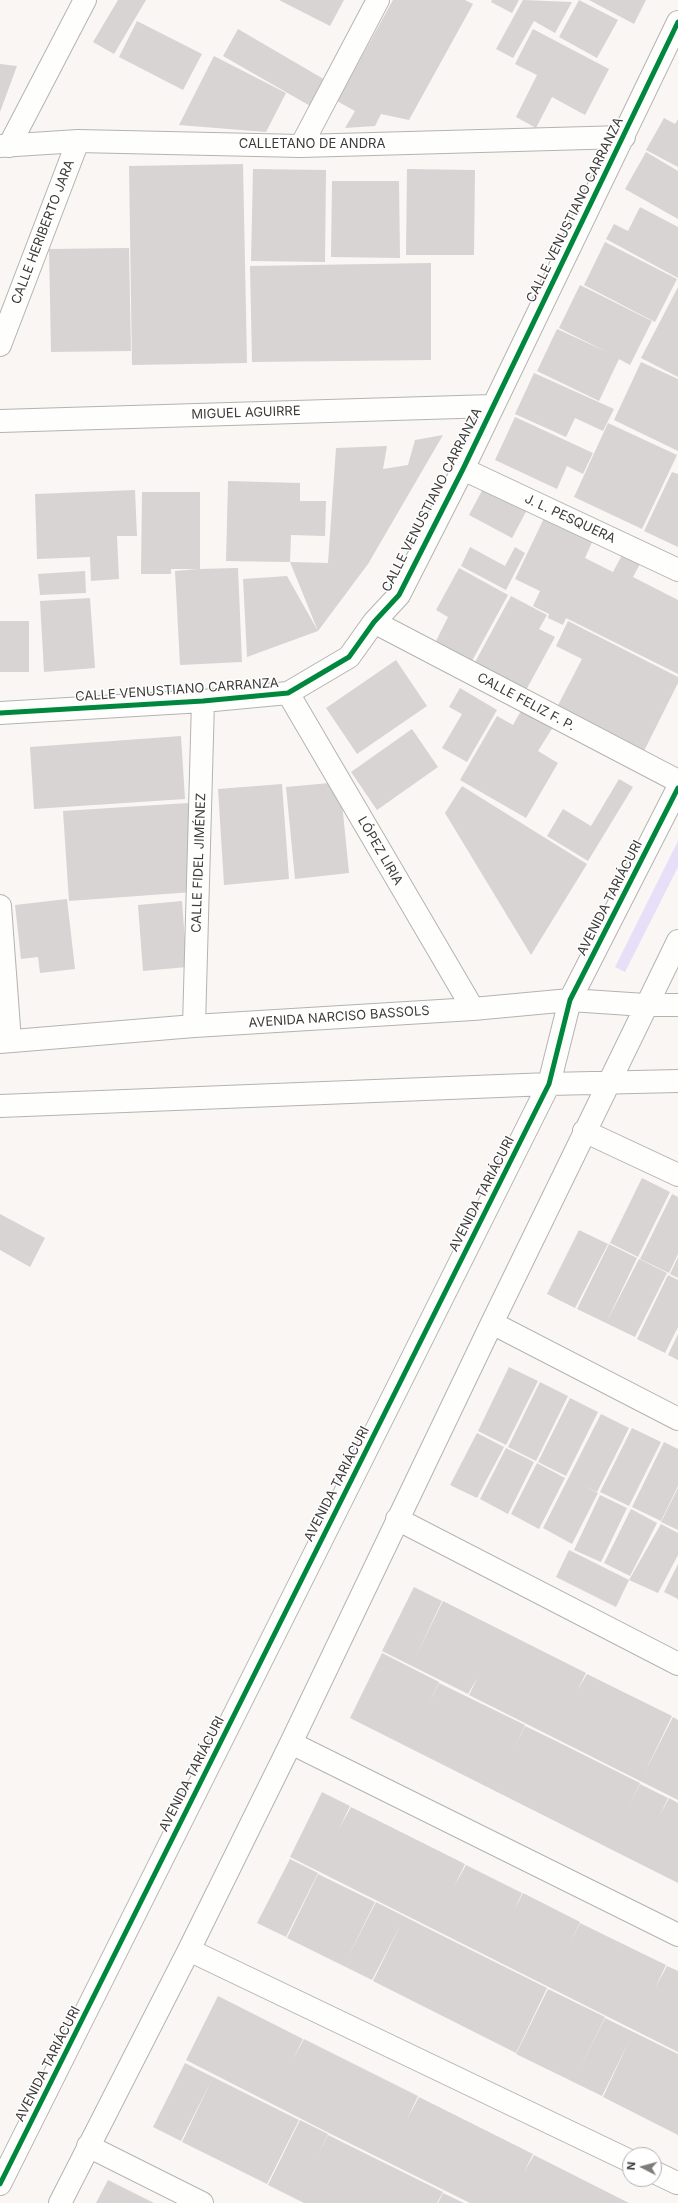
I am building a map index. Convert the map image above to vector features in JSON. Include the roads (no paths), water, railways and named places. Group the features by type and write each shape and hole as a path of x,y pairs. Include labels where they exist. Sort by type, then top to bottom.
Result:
{"street":[{"path":"5,146 85,0"},
{"path":"302,146 378,0"},
{"name":"CALLE VENUSTIANO CARRANZA","path":"0,713 203,701 288,693 349,657 374,622 399,595 463,469 678,22"},
{"name":"CALLETANO DE ANDRA","path":"5,146 78,141 302,146 624,137"},
{"name":"CALLE HERIBERTO JARA","path":"0,345 78,141"},
{"name":"MIGUEL AGUIRRE","path":"0,421 492,406"},
{"name":"J. L. PESQUERA","path":"463,469 678,570"},
{"name":"CALLE FELIZ F. P.","path":"374,622 678,781"},
{"name":"LÓPEZ LIRIA","path":"288,693 473,1009"},
{"name":"CALLE FIDEL JIMÉNEZ","path":"194,1026 203,701"},
{"name":"AVENIDA TARIÁCURI","path":"0,2184 549,1084 570,1000 678,788"},
{"path":"0,906 5,1041"},
{"path":"60,2203 189,1950 291,1743 584,1131 678,941"},
{"name":"AVENIDA NARCISO BASSOLS","path":"5,1041 194,1026 473,1009 570,1000 645,1005 678,1005"},
{"path":"0,1106 549,1084 678,1081"},
{"path":"584,1131 678,1175"},
{"path":"492,1323 678,1419"},
{"path":"397,1519 678,1664"},
{"path":"291,1743 678,1935"},
{"path":"189,1950 622,2157"},
{"path":"88,2146 202,2203"},
{"path":"662,2176 677,2183"}]}
